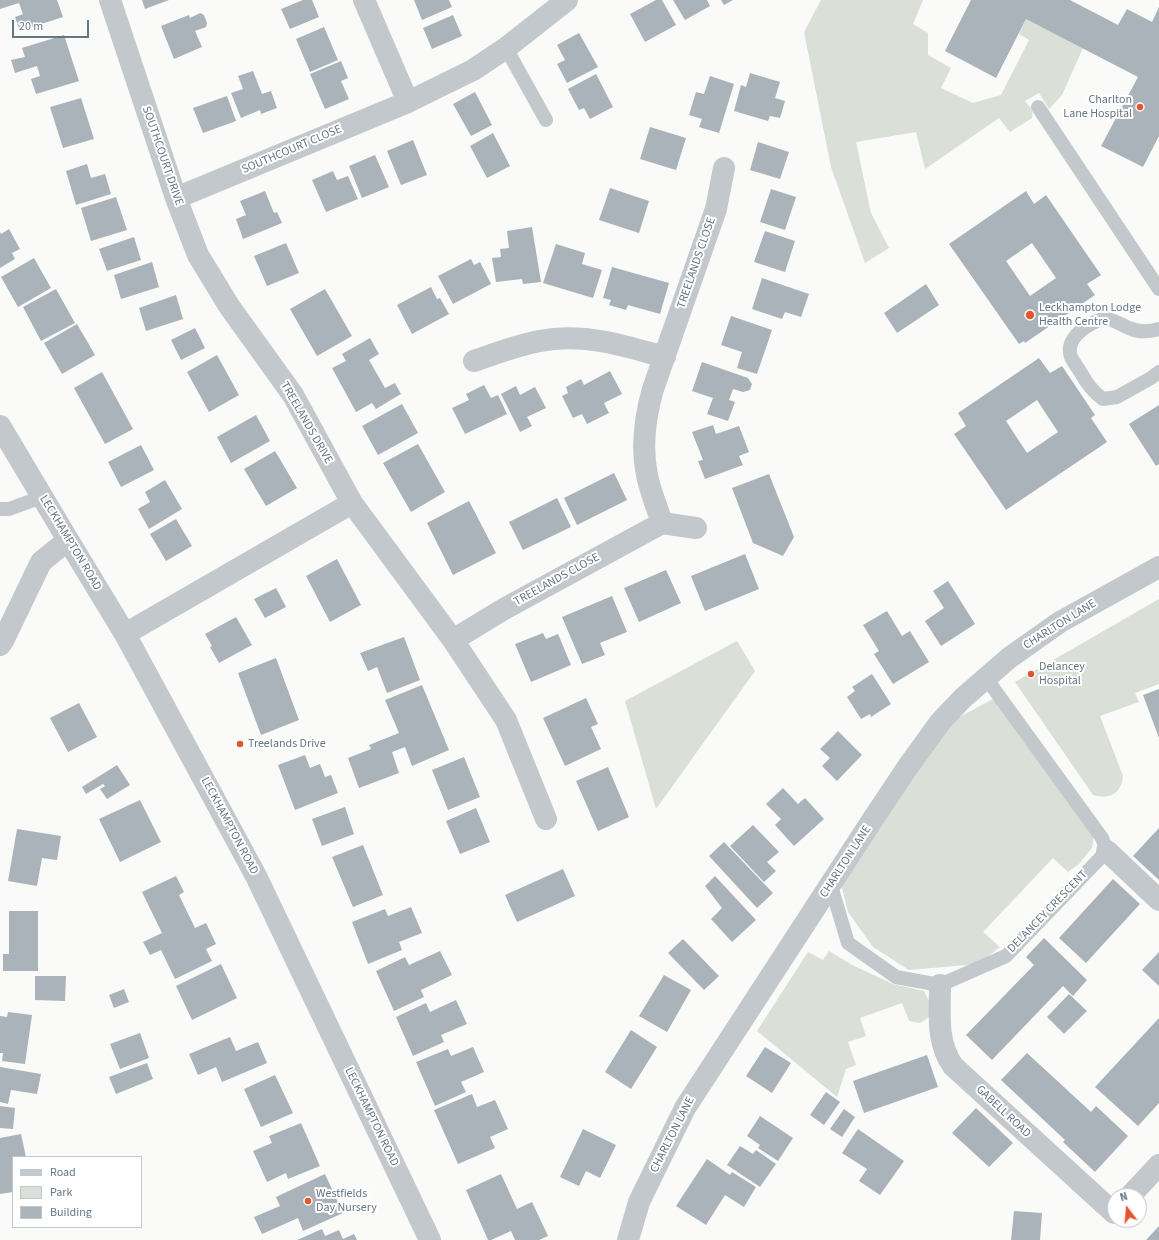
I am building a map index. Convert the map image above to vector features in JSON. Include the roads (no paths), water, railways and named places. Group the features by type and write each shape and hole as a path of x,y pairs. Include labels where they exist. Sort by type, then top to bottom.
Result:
{"street":[{"name":"SOUTHCOURT DRIVE","path":"110,0 176,198 198,254 228,306"},
{"path":"364,0 408,102"},
{"name":"SOUTHCOURT CLOSE","path":"176,198 408,102 473,70 506,48 567,0"},
{"name":"TREELANDS CLOSE","path":"453,640 504,609 662,523 647,475 644,451 648,409 653,389 716,209 724,168"},
{"name":"TREELANDS DRIVE","path":"228,306 292,395 352,503 453,640 506,720 546,819"},
{"path":"474,361 530,343 553,339 573,338 592,339 612,343 665,357"},
{"name":"LECKHAMPTON ROAD","path":"0,426 125,634 256,876 430,1240"},
{"path":"125,634 352,503"},
{"path":"662,523 696,528"},
{"path":"0,645 3,642 41,562 68,540"},
{"name":"CHARLTON LANE","path":"628,1240 639,1202 685,1108 907,768 941,721 963,698 1009,658 1060,622 1159,567"},
{"path":"1107,851 1159,900"},
{"name":"GABELL ROAD","path":"940,985 940,1031 942,1045 953,1066 1107,1207"},
{"path":"1137,1188 1159,1165"}],"lane":[{"path":"506,48 546,120"},
{"path":"1038,107 1159,289"},
{"path":"1159,329 1142,331 1129,328 1113,320 1098,320 1083,328 1073,339 1070,348 1071,357 1090,388 1103,398 1117,397 1159,372"},
{"path":"0,509 9,508 42,497"},
{"path":"986,678 1102,838 1107,851"},
{"name":"DELANCEY CRESCENT","path":"940,985 1006,956 1107,851"},
{"path":"831,886 848,943 896,977 940,985"}],"place":[{"name":"Charlton Lane Hospital","path":"1140,107"},
{"name":"Leckhampton Lodge Health Centre","path":"1030,315"},
{"name":"Delancey Hospital","path":"1031,674"},
{"name":"Treelands Drive","path":"240,744"},
{"name":"Westfields Day Nursery","path":"308,1201"}]}
